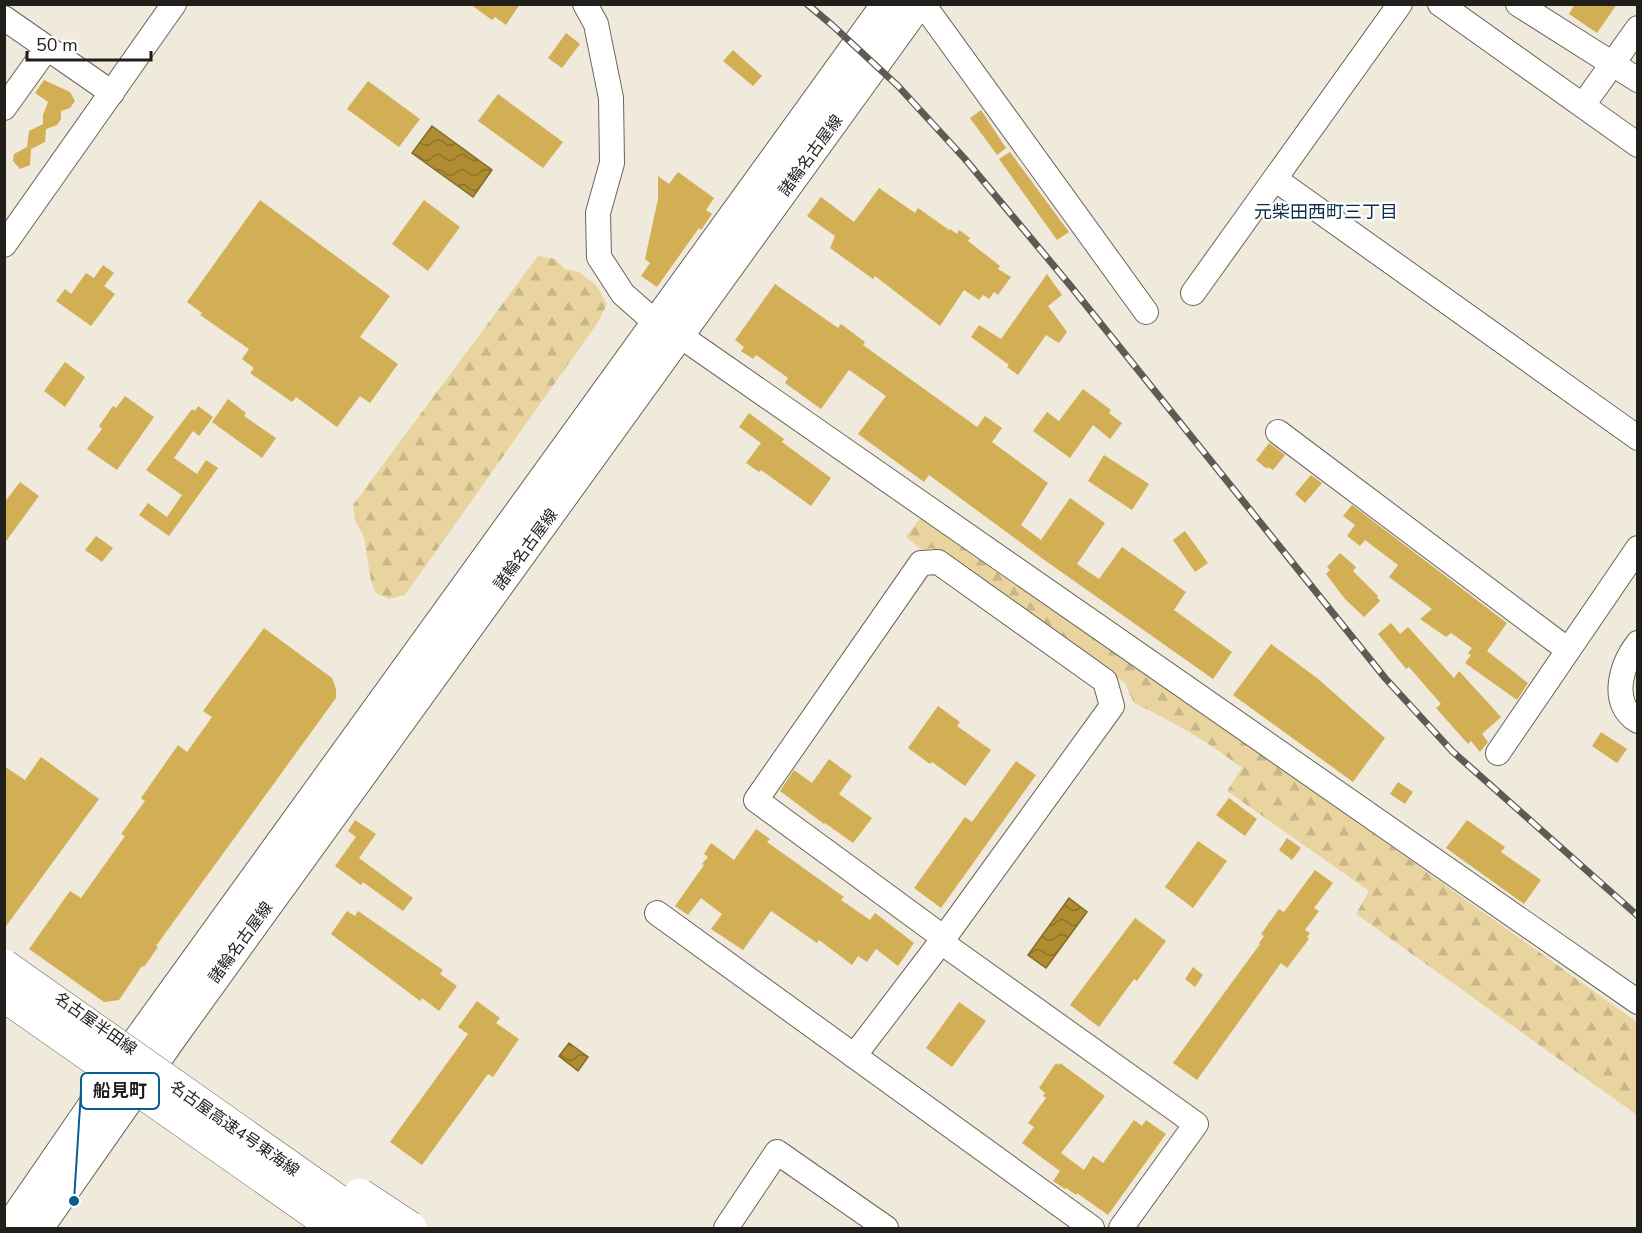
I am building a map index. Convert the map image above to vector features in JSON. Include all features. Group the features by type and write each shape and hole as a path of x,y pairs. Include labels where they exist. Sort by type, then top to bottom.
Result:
{"highway":[{"name":"名古屋高速4号東海線","path":"4,966 136,1053 376,1228"},
{"name":"名古屋高速4号東海線","path":"4,995 336,1228"},
{"path":"136,1053 410,1228"}],"main road":[{"name":"諸輪名古屋線","path":"668,330 887,4"},
{"name":"諸輪名古屋線","path":"123,1086 136,1053 668,330 918,4"},
{"name":"名古屋半田線","path":"4,959 136,1053 396,1228"},
{"path":"4,1004 328,1228"},
{"path":"9,1228 123,1086"},
{"path":"39,1228 123,1086"}],"street":[{"path":"4,245 174,4"},
{"path":"585,4 596,24 611,98 612,163 598,213 599,257 623,294 668,330 1638,1002"},
{"path":"923,4 1146,312"},
{"path":"1193,293 1400,4"},
{"path":"1518,4 1638,80"},
{"path":"1454,8 1638,144"},
{"path":"4,18 112,93"},
{"path":"1583,105 1638,28"},
{"path":"4,108 47,48"},
{"path":"1275,179 1638,438"},
{"path":"1278,432 1568,650"},
{"path":"1498,753 1638,548"},
{"path":"854,1056 943,940 1112,706 1105,681 938,562 921,563 756,800 943,940 1196,1124 1121,1228"},
{"path":"1638,643 1632,650 1622,674 1620,701 1631,717 1638,721"},
{"path":"657,913 1092,1228"},
{"path":"726,1228 777,1152 886,1228"}],"green space":[{"path":"538,256 555,259 565,269 579,272 596,285 607,304 598,322 405,595 389,599 376,593 371,581 364,537 355,520 353,505"},
{"path":"924,513 1637,1022 1637,1115 1356,914 1369,891 1227,791 1242,768 1190,732 1134,703 1125,683 942,553 932,548 922,550 906,537"}],"water":[{"path":"432,126 492,170 473,197 412,153"},
{"path":"1069,898 1087,912 1046,968 1028,955"},
{"path":"569,1043 588,1057 578,1071 559,1056"}],"building":[{"path":"470,4 520,4 506,25 495,17 492,20"},
{"path":"1575,4 1617,4 1597,33 1569,14"},
{"path":"566,33 580,44 562,68 548,58"},
{"path":"733,50 762,76 753,86 723,61"},
{"path":"44,80 70,92 75,101 70,108 61,111 61,119 57,125 46,129 45,142 31,149 30,165 20,169 13,161 14,154 27,147 29,131 43,124 43,115 48,102 35,93"},
{"path":"368,81 420,119 399,147 347,109"},
{"path":"498,94 563,142 543,168 478,121"},
{"path":"981,110 1006,148 997,155 970,118"},
{"path":"1010,152 1069,232 1057,240 999,159"},
{"path":"678,172 714,198 706,210 712,214 701,230 699,228 657,287 641,276 650,263 645,259 658,199 658,176 669,184"},
{"path":"879,188 915,213 918,208 949,230 957,234 959,230 970,238 968,241 1000,266 998,269 1011,277 998,295 994,292 989,299 983,295 979,300 964,290 940,326 875,276 873,279 830,248 835,236 807,216 821,197 854,222"},
{"path":"260,200 390,296 360,337 398,364 370,403 360,396 337,427 296,397 292,402 250,373 254,368 242,359 249,349 200,315 202,313 187,302"},
{"path":"424,200 460,227 428,271 392,244"},
{"path":"103,265 114,273 104,286 115,294 91,326 56,301 65,289 71,294 86,273 94,278"},
{"path":"1047,274 1062,295 1048,306 1067,332 1059,343 1046,335 1018,375 1007,367 1009,365 971,337 979,325 1001,339"},
{"path":"775,284 838,328 841,324 865,342 863,345 977,427 985,416 1002,428 992,442 1048,483 1021,525 1041,540 1070,498 1105,523 1077,564 1099,579 1122,547 1186,592 1174,610 1232,652 1213,679 929,475 924,482 858,434 886,396 849,370 821,409 785,383 788,378 756,355 753,359 741,351 744,347 735,340"},
{"path":"65,362 85,377 65,407 44,391"},
{"path":"1083,389 1111,410 1109,413 1122,423 1110,439 1093,425 1070,458 1033,431 1047,412 1059,421"},
{"path":"125,396 154,417 117,470 87,449 102,429 99,426 113,406 116,408"},
{"path":"228,399 246,413 244,416 276,438 262,458 212,422"},
{"path":"198,406 213,417 199,436 193,431 174,458 197,474 206,460 218,468 169,536 139,515 148,503 167,517 182,495 146,470 192,409 195,411"},
{"path":"749,413 784,439 782,442 831,478 811,506 761,470 759,472 746,463 761,443 739,427"},
{"path":"1269,443 1285,455 1273,470 1268,467 1267,469 1256,460"},
{"path":"1104,455 1149,484 1132,510 1088,481"},
{"path":"1311,475 1322,483 1305,503 1295,494"},
{"path":"20,482 39,496 4,544 4,503"},
{"path":"1352,505 1507,623 1487,651 1528,683 1517,700 1465,663 1471,655 1468,653 1472,648 1451,633 1446,637 1420,619 1432,609 1389,577 1398,565 1365,540 1360,546 1347,536 1355,525 1343,516"},
{"path":"1185,531 1208,563 1195,572 1173,540"},
{"path":"96,536 113,548 102,562 85,550"},
{"path":"1340,553 1356,567 1353,571 1378,596 1380,601 1364,617 1345,599 1326,574 1330,570 1327,567"},
{"path":"1391,623 1400,634 1408,627 1454,678 1459,671 1501,717 1482,734 1488,742 1480,752 1471,741 1468,744 1436,708 1441,704 1409,667 1406,669 1378,634"},
{"path":"264,628 332,678 336,698 119,1000 104,1002 29,949 70,891 81,898 125,836 121,834 145,801 141,798 178,745 187,752 212,717 203,711"},
{"path":"1271,644 1317,678 1385,738 1353,782 1233,695"},
{"path":"938,706 960,722 957,726 991,750 965,786 908,748"},
{"path":"1601,732 1627,749 1617,763 1592,746"},
{"path":"41,757 99,799 4,929 4,766 25,780"},
{"path":"829,759 852,776 839,794 872,818 853,843 780,791 794,770 812,783"},
{"path":"1016,761 1036,775 941,908 914,888 965,817 972,822"},
{"path":"1398,782 1413,792 1405,804 1390,794"},
{"path":"1229,798 1257,819 1245,836 1216,815"},
{"path":"355,820 376,834 359,858 413,898 403,911 363,882 361,885 335,866 356,837 348,831"},
{"path":"1467,820 1505,847 1501,852 1541,880 1524,904 1446,848"},
{"path":"756,829 770,839 767,842 844,897 841,900 870,920 875,913 914,943 898,966 876,949 867,962 858,956 852,965 819,940 817,943 771,911 743,950 711,929 722,914 701,898 688,915 675,906 704,865 702,864 708,857 704,854 711,843 734,860"},
{"path":"1287,838 1301,848 1292,860 1279,850"},
{"path":"1198,841 1227,861 1193,908 1165,887"},
{"path":"1315,870 1333,883 1314,908 1319,911 1305,930 1310,933 1307,937 1309,939 1287,968 1281,963 1197,1080 1173,1063 1260,944 1264,936 1261,934 1279,909 1284,912"},
{"path":"347,911 355,916 358,911 443,970 440,974 457,986 439,1011 422,998 420,1001 331,934"},
{"path":"1135,918 1166,941 1137,981 1134,979 1099,1027 1070,1005"},
{"path":"1193,967 1203,975 1195,987 1185,979"},
{"path":"477,1001 500,1018 496,1023 519,1039 493,1077 488,1074 422,1165 390,1142 468,1034 458,1027"},
{"path":"959,1002 986,1021 952,1067 926,1048"},
{"path":"1056,1063 1058,1065 1060,1063 1105,1096 1061,1153 1084,1170 1093,1156 1103,1163 1134,1120 1142,1126 1146,1120 1166,1134 1108,1215 1077,1193 1076,1195 1053,1181 1060,1171 1022,1143 1034,1127 1028,1123 1046,1098 1043,1096 1045,1093 1039,1088"}],"railway":[{"path":"807,4 898,86 965,159 1069,284 1385,678 1452,751 1638,916"}],"place":[{"name":"船見町","path":"74,1201"}],"district":[{"name":"元柴田西町三丁目","path":"1326,212"}]}
